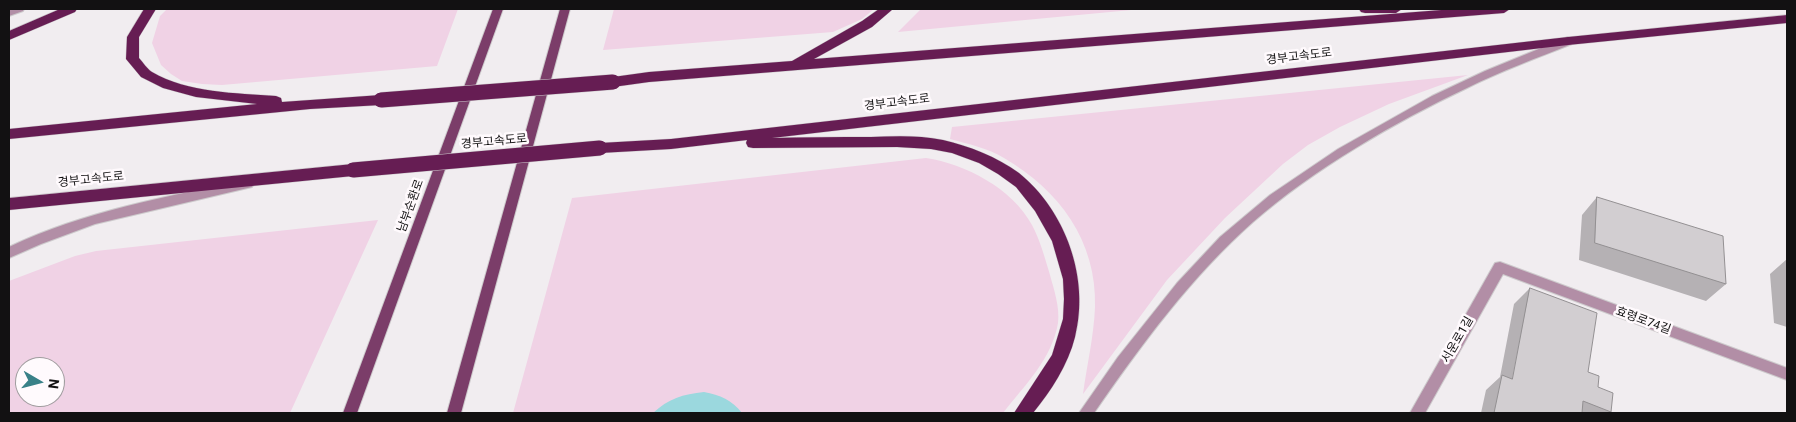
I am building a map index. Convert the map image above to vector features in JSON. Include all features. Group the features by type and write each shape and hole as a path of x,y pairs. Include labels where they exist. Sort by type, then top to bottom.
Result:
{"highway":[{"path":"9,36 71,9"},
{"path":"150,9 134,32 131,41 131,52 138,68 156,81 167,86 200,93 310,104"},
{"path":"792,66 867,24 887,9"},
{"path":"1365,9 1483,11"},
{"path":"9,134 310,104 612,82 649,77 1504,9"},
{"name":"경부고속도로","path":"9,204 286,175 600,148 671,144 1568,41 1787,19"},
{"path":"671,144 906,141 932,144 973,154 1012,176 1028,190 1064,247 1072,290 1072,313 1067,338 1060,358 1023,413"}],"main road":[{"name":"남부순환로","path":"350,413 498,9"},
{"path":"454,413 564,9"}],"street":[{"path":"9,13 19,9"},
{"path":"1086,413 1131,348 1173,298 1213,253 1284,190 1322,163 1424,104 1463,85 1568,41"},
{"path":"9,253 36,240 76,225 286,175"},
{"name":"효령로74길","path":"1500,267 1787,374"},
{"name":"서운로1길","path":"1417,413 1500,267"}],"shaded area":[{"path":"167,9 458,9 437,66 222,85 182,81 161,65 152,43 160,16"},
{"path":"614,9 874,9 862,19 833,32 603,50"},
{"path":"921,9 1142,9 898,32"},
{"path":"1468,75 1389,104 1340,127 1308,145 1283,164 1225,218 1167,280 1083,394 1095,307 1094,283 1082,239 1071,220 1057,202 1024,171 991,152 950,139 952,127"},
{"path":"926,158 941,161 971,172 1000,189 1023,212 1032,225 1046,262 1058,311 1055,336 1036,371 1003,413 513,413 572,198"},
{"path":"378,220 290,413 9,413 9,281 75,256 96,251"}],"water":[{"path":"704,392 725,399 742,413 653,413 664,404 676,398"}],"building":[{"path":"1597,197 1723,236 1726,284 1595,243"},
{"path":"1530,288 1597,313 1588,372 1599,376 1598,387 1613,393 1611,412 1583,401 1582,413 1494,413 1502,375 1512,379"}]}
